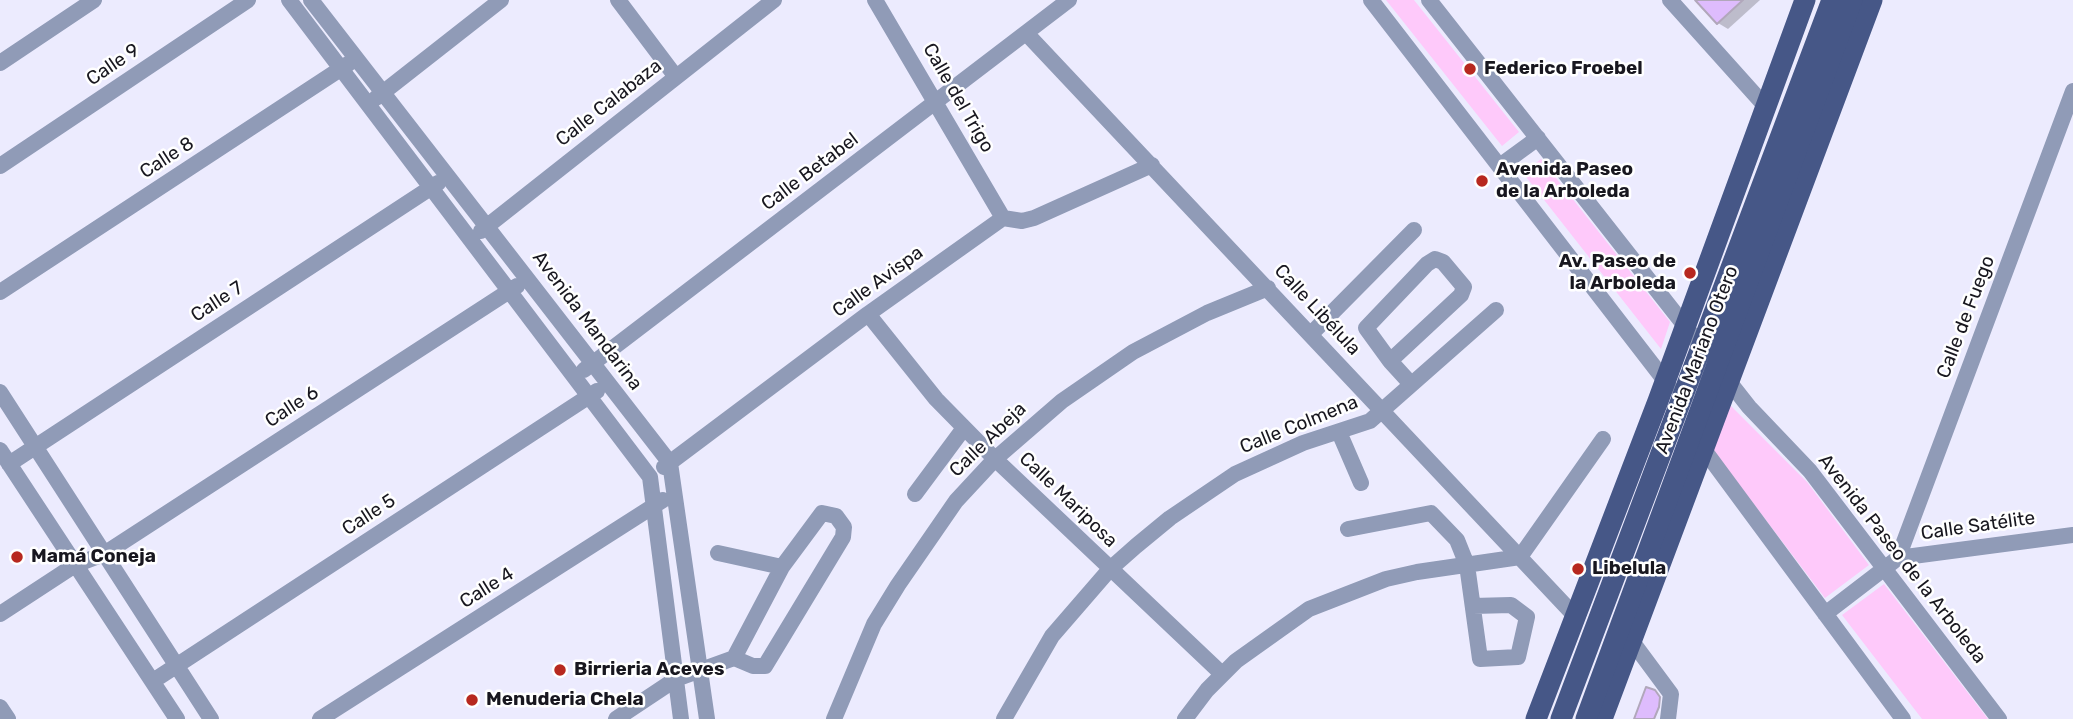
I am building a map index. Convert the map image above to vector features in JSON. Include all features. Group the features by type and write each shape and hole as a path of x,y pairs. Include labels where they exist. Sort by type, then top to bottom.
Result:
{"main road":[{"name":"Avenida Mariano Otero","path":"1536,719 1666,380 1805,0"},
{"name":"Avenida Mariano Otero","path":"1561,719 1832,0"},
{"name":"Avenida Mariano Otero","path":"1584,719 1852,0"},
{"name":"Avenida Mariano Otero","path":"1602,719 1872,0"},
{"path":"1584,719 1688,421 1712,360"}],"street":[{"path":"0,63 94,0"},
{"name":"Calle 9","path":"0,166 248,0"},
{"path":"289,0 650,477 656,505 681,719"},
{"name":"Avenida Mandarina","path":"311,0 670,463 707,719"},
{"path":"367,106 501,0"},
{"path":"618,0 676,77"},
{"name":"Calle Calabaza","path":"470,239 774,0"},
{"name":"Calle del Trigo","path":"875,0 1003,218"},
{"name":"Calle Betabel","path":"576,377 1069,0"},
{"path":"1371,0 1666,380 1703,452 1903,719"},
{"name":"Avenida Paseo de la Arboleda","path":"1429,0 1729,382 1810,471 1999,719"},
{"path":"1670,0 1766,107"},
{"name":"Calle Libélula","path":"1026,33 1576,617"},
{"name":"Calle 8","path":"0,292 341,71 355,58"},
{"name":"Calle de Fuego","path":"1898,558 2073,91"},
{"path":"1501,165 1538,138"},
{"path":"1003,218 1022,221 1034,218 1152,165"},
{"name":"Calle 7","path":"9,464 449,176"},
{"name":"Calle Avispa","path":"650,477 868,314 1003,218"},
{"path":"1311,334 1414,230"},
{"path":"1390,361 1461,295 1464,287 1443,262 1434,259 1427,264 1366,328 1390,361 1411,384"},
{"name":"Calle 6","path":"0,614 75,565 104,554 528,279"},
{"name":"Calle Abeja","path":"834,719 874,624 898,585 956,501 995,459 1062,401 1133,352 1207,313 1268,288"},
{"name":"Calle Colmena","path":"1004,719 1052,636 1110,569 1170,518 1235,474 1280,452 1362,424 1383,411 1496,310"},
{"name":"Calle Mariposa","path":"868,314 927,389 964,428 1222,674"},
{"name":"Calle 5","path":"153,681 607,383"},
{"path":"0,392 211,719"},
{"path":"915,494 964,428"},
{"path":"1339,432 1361,483"},
{"path":"1185,719 1222,674 1290,621 1332,599 1386,579 1520,557 1603,439"},
{"path":"0,450 177,719"},
{"name":"Calle 4","path":"320,719 676,492"},
{"path":"616,719 676,679 734,658 782,567 822,513 830,513 842,523 843,537 769,662 759,668 734,658"},
{"path":"1348,529 1431,513 1457,540 1468,565 1473,606"},
{"name":"Calle Satélite","path":"1825,614 1898,558 2073,534"},
{"path":"718,553 782,567"},
{"path":"1632,640 1671,694 1668,719"},
{"path":"0,707 8,719"}],"shaded area":[{"path":"1386,0 1414,0 1519,132 1502,146"},
{"path":"1541,159 1670,322 1661,349 1523,173"},
{"path":"1728,403 1807,482 1869,565 1825,598 1712,449"},
{"path":"1884,584 1988,719 1922,719 1842,615"}],"building":[{"path":"1695,0 1743,0 1717,24"},
{"path":"1646,687 1655,690 1660,697 1659,707 1654,719 1634,719"}],"place":[{"name":"Federico Froebel","path":"1470,69"},
{"name":"Avenida Paseo de la Arboleda","path":"1482,181"},
{"name":"Av. Paseo de la Arboleda","path":"1690,273"},
{"name":"Mamá Coneja","path":"17,557"},
{"name":"Libelula","path":"1578,569"},
{"name":"Birrieria Aceves","path":"560,670"},
{"name":"Menuderia Chela","path":"472,700"}]}
